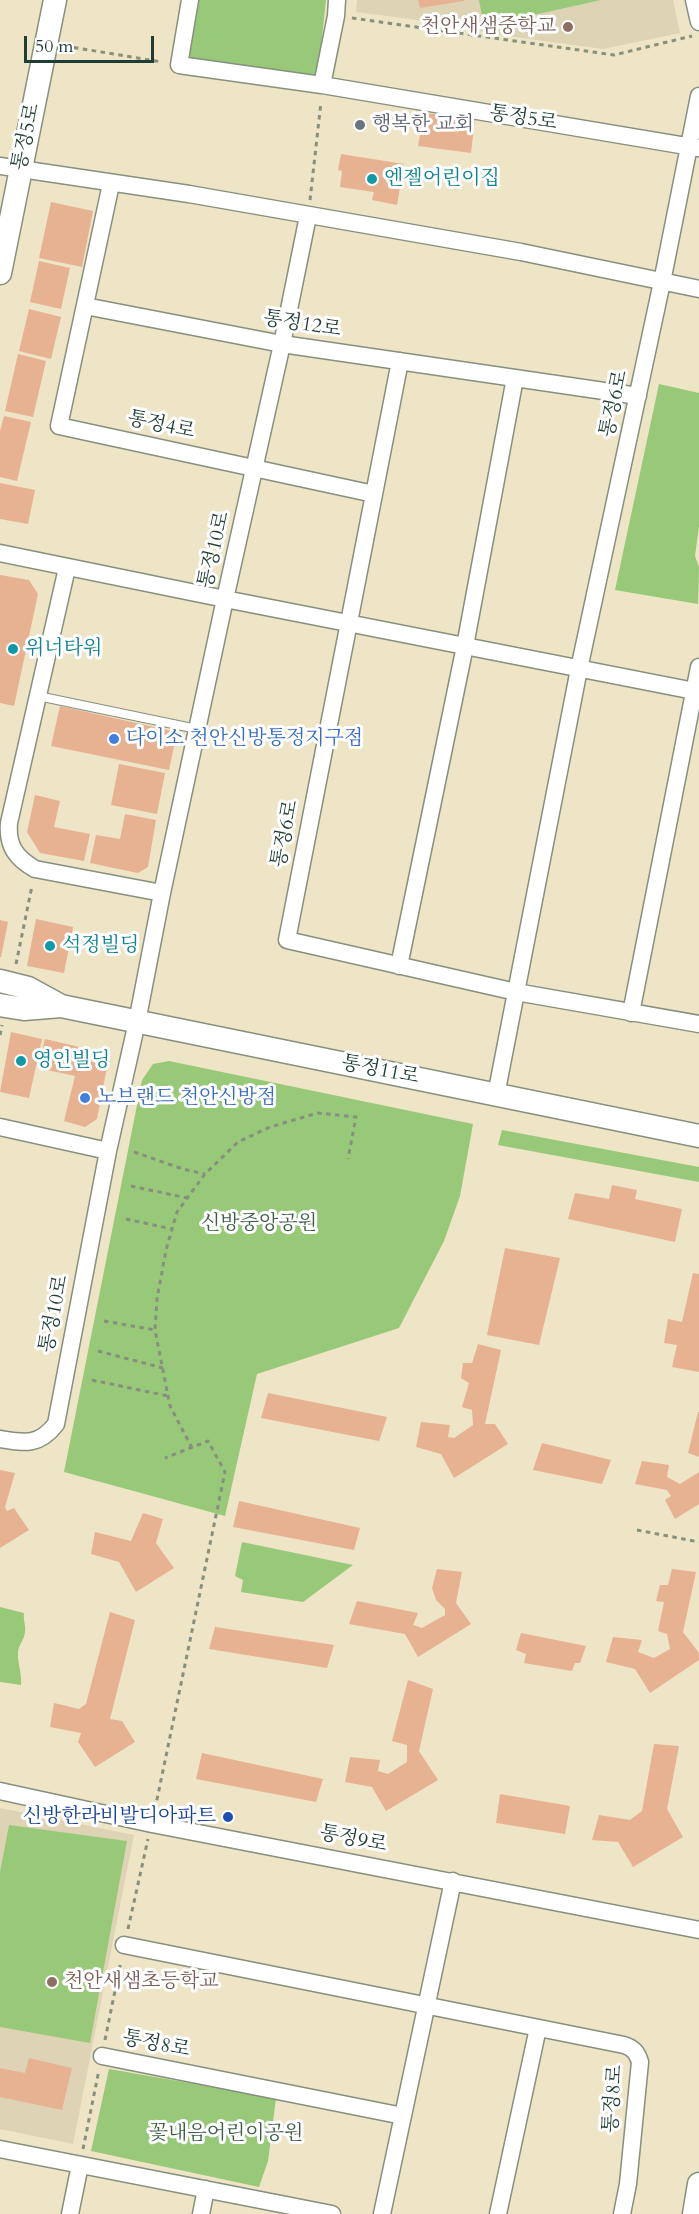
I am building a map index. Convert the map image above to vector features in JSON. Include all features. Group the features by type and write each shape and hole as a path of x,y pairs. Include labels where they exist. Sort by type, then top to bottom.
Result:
{"street":[{"name":"통정5로","path":"0,273 10,168 46,43 55,0"},
{"path":"178,65 190,0"},
{"path":"694,0 699,22"},
{"path":"322,86 336,8"},
{"name":"통정5로","path":"178,65 322,86 694,147"},
{"name":"통정6로","path":"496,1095 579,669 662,282 694,147 699,96"},
{"path":"10,168 189,194 521,252 699,289"},
{"path":"85,306 111,184"},
{"name":"통정10로","path":"0,1438 24,1443 38,1440 49,1433 56,1424 108,1150 308,216"},
{"name":"통정12로","path":"85,306 282,344 638,396"},
{"name":"통정4로","path":"85,306 59,426 374,494"},
{"path":"349,623 400,361"},
{"path":"399,966 465,646 515,378"},
{"path":"0,553 696,691"},
{"path":"67,568 9,823 8,836 12,849 21,860 35,869 162,893"},
{"name":"통정6로","path":"349,623 287,940 516,992 699,1024"},
{"path":"631,1013 696,691 699,666"},
{"path":"6,982 28,988 61,1006"},
{"path":"0,1005 24,1009 61,1006"},
{"name":"통정11로","path":"61,1006 699,1136"},
{"path":"0,1127 108,1150"},
{"name":"통정9로","path":"0,1791 152,1824 699,1930"},
{"path":"382,2214 453,1881"},
{"name":"통정8로","path":"124,1946 632,2048 638,2054 640,2062 628,2184 622,2214"},
{"path":"498,2214 538,2028"},
{"name":"통정8로","path":"102,2056 403,2116"},
{"path":"0,2149 332,2214"},
{"path":"70,2214 80,2165"},
{"path":"694,2214 699,2184"},
{"path":"201,2214 206,2189"}],"lane":[{"path":"38,696 197,729"}],"path":[{"path":"336,8 614,55 699,35"},
{"path":"46,43 178,65"},
{"path":"308,216 322,86"},
{"path":"6,982 35,869"},
{"path":"192,1448 170,1407 155,1330 157,1299 177,1212 205,1174 238,1142 270,1127 318,1113 356,1117 348,1158"},
{"path":"134,1152 205,1174"},
{"path":"131,1186 188,1198"},
{"path":"126,1219 172,1229"},
{"path":"104,1321 155,1330"},
{"path":"98,1351 163,1368"},
{"path":"92,1380 168,1396"},
{"path":"124,1946 152,1824 225,1472 208,1442 165,1458"},
{"path":"637,1530 699,1542"},
{"name":"통정8로","path":"102,2056 124,1946"},
{"path":"80,2165 102,2056"}],"shaded area":[{"name":"천안새샘중학교","path":"357,0 673,0 680,33 603,49 356,12"},
{"name":"천안새샘초등학교","path":"0,1808 134,1835 73,2144 0,2129"}],"green space":[{"path":"195,0 326,0 318,75 184,59"},
{"path":"479,0 601,0 484,26"},
{"path":"659,384 699,393 699,526 695,556 699,567 698,604 615,590"},
{"name":"신방중앙공원","path":"169,1061 473,1124 460,1196 444,1241 399,1328 257,1374 225,1516 64,1472 142,1080 153,1064"},
{"path":"502,1130 699,1167 699,1182 498,1145"},
{"path":"242,1542 353,1565 303,1602 241,1592 243,1580 235,1576"},
{"path":"0,1607 24,1613 25,1632 18,1652 21,1685 0,1682"},
{"name":"천안새샘초등학교","path":"9,1825 127,1841 90,2043 0,2027 0,1872"},
{"name":"꽃내음어린이공원","path":"109,2069 276,2098 268,2161 259,2187 91,2151"}],"building":[{"path":"418,0 464,0 464,1 420,8"},
{"path":"424,113 475,118 471,153 418,146"},
{"name":"엔젤어린이집","path":"341,154 404,164 397,205 372,200 374,192 340,187 342,171 338,170"},
{"path":"51,202 93,211 82,267 39,258"},
{"path":"39,261 70,268 61,309 30,302"},
{"path":"29,309 61,317 51,359 19,351"},
{"path":"18,354 46,361 33,417 5,411"},
{"path":"4,416 31,422 17,481 0,477 0,431"},
{"path":"0,483 35,490 28,524 0,519"},
{"name":"위너타워","path":"0,575 29,580 38,594 14,706 0,703"},
{"name":"다이소 천안신방통정지구점","path":"60,706 177,732 169,770 51,746"},
{"path":"119,764 165,773 157,814 111,805"},
{"path":"35,795 60,801 54,827 90,834 84,861 40,853 27,832"},
{"path":"125,814 156,820 148,867 138,873 90,863 96,835 120,839"},
{"name":"석정빌딩","path":"36,919 73,927 64,973 27,966"},
{"path":"0,920 8,922 1,957 0,957"},
{"name":"영인빌딩","path":"11,1032 42,1039 29,1098 0,1092"},
{"name":"노브랜드 천안신방점","path":"45,1039 97,1051 107,1067 97,1119 85,1127 64,1121 75,1076 38,1068"},
{"path":"612,1185 637,1190 635,1199 682,1209 675,1242 568,1219 575,1193 609,1199"},
{"path":"505,1248 560,1258 539,1345 487,1335"},
{"path":"693,1273 699,1274 699,1372 672,1367 677,1345 664,1343 668,1319 682,1322"},
{"path":"478,1344 501,1350 485,1424 495,1424 508,1444 454,1478 441,1454 416,1447 421,1422 450,1425 448,1437 454,1438 473,1425 472,1410 462,1407 469,1383 461,1378 463,1363 472,1363"},
{"path":"268,1393 387,1417 379,1441 261,1418"},
{"path":"699,1412 699,1457 688,1453"},
{"path":"542,1443 611,1460 602,1484 533,1470"},
{"path":"642,1461 669,1465 667,1477 680,1484 699,1472 699,1504 675,1519 665,1500 671,1496 667,1490 635,1484"},
{"path":"0,1470 15,1473 5,1507 7,1511 14,1508 29,1530 0,1548"},
{"path":"239,1501 360,1528 354,1550 233,1527"},
{"path":"143,1513 163,1519 156,1543 174,1568 136,1592 119,1562 91,1554 95,1532 131,1541"},
{"path":"437,1569 462,1572 456,1603 471,1624 418,1657 405,1634 349,1624 357,1601 418,1613 413,1625 422,1628 445,1615 445,1609 436,1600 432,1588"},
{"path":"672,1569 696,1572 683,1632 699,1653 699,1660 650,1693 635,1669 606,1662 613,1637 642,1640 638,1652 654,1658 670,1649 667,1634 658,1631 664,1602 656,1601 660,1585 668,1585"},
{"path":"110,1612 135,1620 110,1719 122,1721 135,1742 95,1767 78,1742 81,1733 50,1727 54,1703 79,1709 86,1704"},
{"path":"215,1627 334,1645 327,1668 209,1649"},
{"path":"521,1633 586,1646 580,1663 575,1663 572,1671 524,1663 526,1654 516,1650"},
{"path":"408,1680 433,1689 419,1751 438,1780 386,1811 372,1787 345,1782 350,1757 380,1760 378,1771 388,1774 407,1762 407,1745 392,1741"},
{"path":"654,1744 679,1746 667,1809 683,1837 633,1867 618,1842 592,1840 599,1815 630,1820 642,1811"},
{"path":"202,1753 323,1779 316,1802 196,1779"},
{"path":"500,1794 570,1806 565,1834 496,1823"},
{"path":"29,2058 72,2068 62,2110 0,2097 0,2068 25,2073"}],"place":[{"name":"천안새샘중학교","path":"568,27"},
{"name":"행복한 교회","path":"360,125"},
{"name":"엔젤어린이집","path":"372,179"},
{"name":"위너타워","path":"13,649"},
{"name":"다이소 천안신방통정지구점","path":"114,739"},
{"name":"석정빌딩","path":"50,946"},
{"name":"영인빌딩","path":"21,1061"},
{"name":"노브랜드 천안신방점","path":"85,1098"},
{"name":"신방한라비발디아파트","path":"228,1817"},
{"name":"천안새샘초등학교","path":"52,1982"}]}
